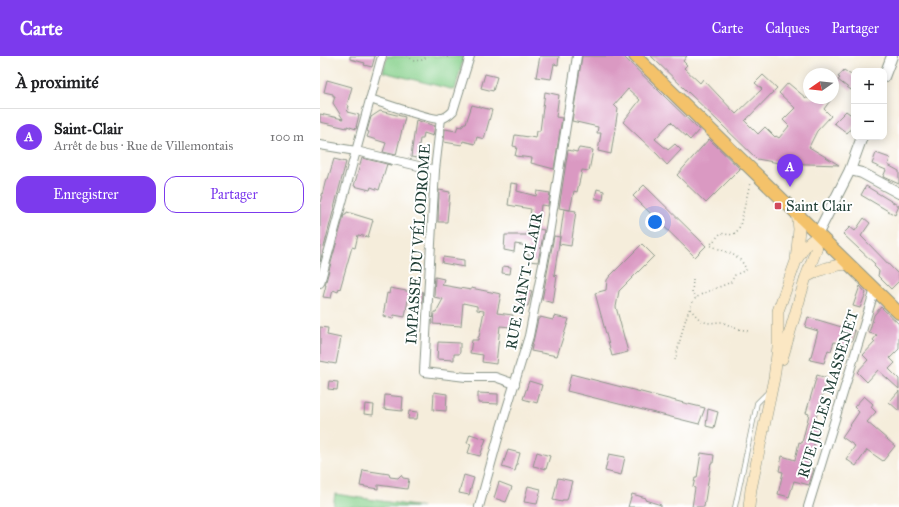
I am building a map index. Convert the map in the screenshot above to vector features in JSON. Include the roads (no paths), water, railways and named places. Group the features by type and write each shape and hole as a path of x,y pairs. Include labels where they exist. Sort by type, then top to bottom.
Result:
{"main road":[{"path":"635,56 899,312"},
{"path":"796,261 799,228 797,213"},
{"path":"749,507 754,474 774,378 778,347 778,311 796,261 806,245 819,235"},
{"path":"774,378 783,356 806,277 816,250 819,235"},
{"path":"806,277 825,267 848,264"}],"street":[{"path":"320,283 382,56"},
{"path":"370,99 427,117 438,119 446,117 453,111 470,56"},
{"name":"RUE SAINT-CLAIR","path":"479,507 529,336 549,234 577,56"},
{"path":"887,69 892,56"},
{"name":"IMPASSE DU VÉLODROME","path":"441,118 435,170 424,372 466,377 495,377 515,384"},
{"path":"819,235 819,230 850,170 861,140"},
{"path":"320,146 356,151 435,170"},
{"path":"850,170 862,173 899,193"},
{"name":"RUE JULES MASSENET","path":"808,507 875,289"}],"lane":[{"path":"735,507 757,403 772,389"}],"place":[{"name":"Saint-Clair","path":"790,187"},
{"name":"Saint Clair","path":"778,206"}]}
